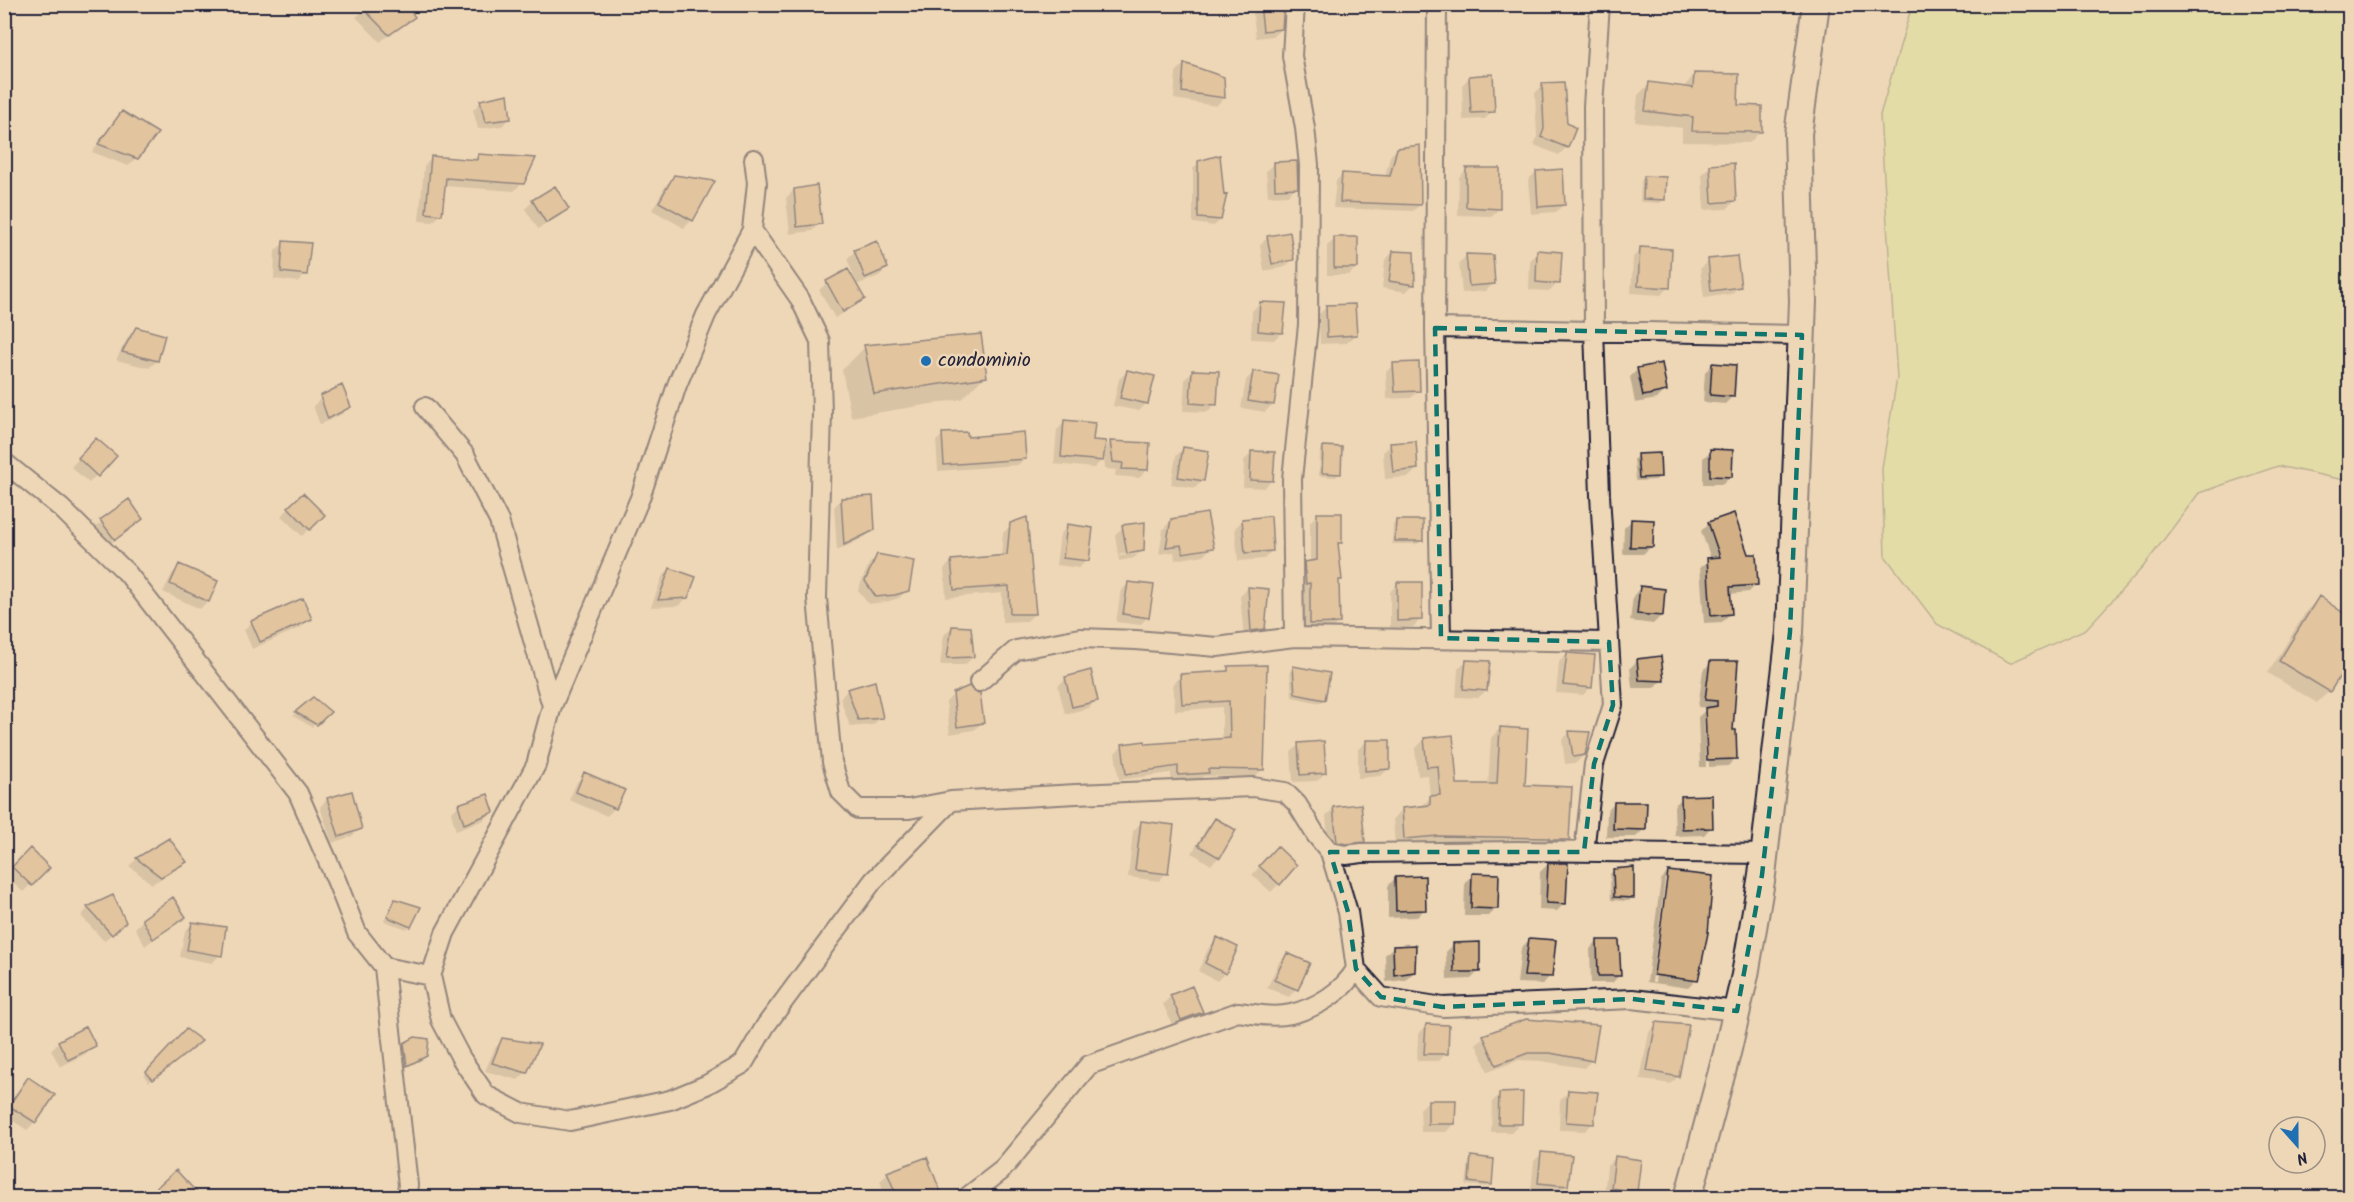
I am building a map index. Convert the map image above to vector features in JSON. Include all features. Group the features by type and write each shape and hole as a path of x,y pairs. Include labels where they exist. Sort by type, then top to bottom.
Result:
{"main road":[{"path":"1688,1197 1745,975 1765,854 1790,632 1803,301 1798,134 1816,4"}],"street":[{"path":"1294,638 1292,479 1308,325 1309,188 1305,128 1292,56 1295,4"},
{"path":"1437,4 1435,328 1441,638"},
{"path":"1584,852 1594,764 1613,705 1600,495 1594,330 1593,106 1600,4"},
{"path":"754,159 757,183 752,230 706,315 677,385 640,498 552,706 536,765 445,933 431,976 441,1020 461,1058 486,1095 521,1113 570,1121 670,1101 706,1085 743,1064 766,1025 873,881 951,801"},
{"path":"752,230 800,300 820,341 822,412 817,598 832,762 841,792 858,809 909,809 951,801 1076,794 1253,787 1285,792 1298,804 1316,835 1330,852 1348,912 1356,969 1381,997 1443,1007 1632,999 1737,1011"},
{"path":"1435,328 1802,335"},
{"path":"425,407 465,456 499,521 552,706"},
{"path":"4,462 61,508 128,574 298,793 357,933 384,967 408,1185 406,1197"},
{"path":"979,682 1016,650 1080,638 1217,647 1294,638 1441,638 1609,642"},
{"path":"1330,852 1346,855 1424,852 1765,854"},
{"path":"384,967 431,976"},
{"path":"966,1197 1001,1171 1089,1065 1238,1012 1260,1015 1290,1014 1329,999 1356,969"}],"highlighted area":[{"path":"1435,328 1802,335 1790,632 1762,875 1737,1011 1632,999 1443,1007 1381,997 1356,969 1348,912 1330,852 1584,852 1594,764 1613,705 1609,642 1441,638"}],"green space":[{"path":"1912,5 2349,5 2349,481 2278,466 2199,493 2143,567 2086,629 2010,663 1937,624 1885,556 1882,468 1897,378 1880,115"}],"building":[{"path":"359,4 406,4 415,17 389,35"},
{"path":"1260,4 1284,4 1282,29 1263,31"},
{"path":"1184,63 1224,77 1225,98 1182,92"},
{"path":"1694,73 1739,74 1738,105 1762,106 1762,132 1692,131 1693,117 1645,111 1649,82 1693,88"},
{"path":"1493,74 1495,112 1471,113 1469,76"},
{"path":"1564,82 1567,123 1576,128 1568,148 1541,137 1544,129 1542,83"},
{"path":"508,94 511,119 485,122 480,100"},
{"path":"122,111 158,133 138,159 98,144"},
{"path":"1420,145 1421,205 1340,202 1342,173 1390,176 1397,148"},
{"path":"478,154 536,158 524,184 446,178 442,215 426,213 431,156 477,160"},
{"path":"1220,155 1224,195 1227,194 1221,220 1198,218 1198,161"},
{"path":"1297,161 1298,188 1275,189 1274,162"},
{"path":"1734,163 1736,201 1712,203 1710,165"},
{"path":"1466,168 1500,168 1500,209 1466,207"},
{"path":"1563,169 1565,205 1538,207 1536,171"},
{"path":"674,175 715,181 693,221 659,202"},
{"path":"1644,176 1666,177 1665,200 1643,199"},
{"path":"817,185 822,224 797,227 794,189"},
{"path":"555,186 569,209 546,223 532,200"},
{"path":"1290,232 1294,260 1272,264 1267,236"},
{"path":"1334,237 1358,237 1358,268 1334,268"},
{"path":"283,241 311,243 307,275 281,272"},
{"path":"877,241 888,268 865,278 854,250"},
{"path":"1640,247 1672,249 1670,288 1638,286"},
{"path":"1537,250 1562,252 1560,284 1536,282"},
{"path":"1393,251 1414,252 1415,285 1389,281"},
{"path":"1466,254 1493,255 1495,284 1469,286"},
{"path":"1737,256 1741,287 1711,291 1708,259"},
{"path":"848,269 865,299 843,312 826,281"},
{"path":"1260,302 1286,303 1283,333 1258,331"},
{"path":"1355,304 1357,335 1327,337 1326,305"},
{"path":"136,327 165,335 158,361 122,352"},
{"name":"condominio","path":"981,334 987,377 874,394 864,345"},
{"path":"1419,362 1420,391 1395,392 1393,363"},
{"path":"1662,363 1667,391 1643,396 1637,368"},
{"path":"1712,363 1736,365 1734,397 1710,395"},
{"path":"1127,370 1155,376 1148,404 1120,398"},
{"path":"1192,370 1219,371 1217,405 1190,403"},
{"path":"1253,371 1279,375 1274,405 1248,401"},
{"path":"342,385 351,407 328,419 320,396"},
{"path":"1064,420 1095,423 1093,440 1106,441 1103,461 1061,457"},
{"path":"967,432 968,437 1024,432 1026,459 944,465 942,433"},
{"path":"96,438 117,456 98,477 78,458"},
{"path":"1110,441 1150,443 1148,470 1122,469 1123,463 1113,462"},
{"path":"1416,441 1418,469 1393,472 1390,443"},
{"path":"1323,446 1342,447 1341,474 1322,473"},
{"path":"1183,447 1209,451 1204,481 1178,477"},
{"path":"1710,449 1733,450 1732,477 1710,476"},
{"path":"1251,451 1275,452 1273,481 1250,480"},
{"path":"1660,453 1661,477 1639,478 1637,454"},
{"path":"303,493 325,515 310,530 288,507"},
{"path":"873,496 875,530 844,545 841,498"},
{"path":"129,499 143,519 115,540 100,520"},
{"path":"1207,513 1214,548 1183,553 1181,545 1166,547 1171,519"},
{"path":"1317,513 1342,513 1342,543 1338,543 1342,580 1339,580 1340,623 1310,624 1310,583 1306,584 1304,562 1317,560"},
{"path":"1734,513 1748,554 1756,554 1758,585 1730,587 1732,614 1711,616 1707,558 1720,557 1708,522"},
{"path":"1271,516 1273,551 1245,553 1242,519"},
{"path":"1027,517 1036,614 1010,614 1009,586 954,590 951,560 1007,555 1010,523"},
{"path":"1631,519 1654,520 1653,547 1630,547"},
{"path":"1396,520 1423,520 1423,541 1395,541"},
{"path":"1145,522 1144,551 1127,554 1122,525"},
{"path":"1067,524 1093,528 1089,561 1063,558"},
{"path":"877,554 914,561 909,591 876,597 865,581"},
{"path":"179,564 218,581 209,602 170,584"},
{"path":"670,568 696,577 688,598 658,600"},
{"path":"1128,582 1154,585 1149,618 1123,614"},
{"path":"1397,582 1422,582 1422,620 1397,621"},
{"path":"1640,586 1665,589 1663,616 1637,614"},
{"path":"1248,587 1269,589 1265,629 1251,631"},
{"path":"2319,596 2349,617 2349,661 2330,692 2279,661"},
{"path":"303,598 312,619 260,642 251,621"},
{"path":"952,626 971,627 974,657 947,658"},
{"path":"1567,653 1595,655 1592,688 1563,685"},
{"path":"1661,656 1664,681 1639,680 1637,659"},
{"path":"1466,660 1490,661 1487,691 1463,689"},
{"path":"1710,661 1738,661 1733,730 1736,730 1737,759 1707,760 1705,708 1717,706 1717,701 1705,700"},
{"path":"1267,665 1264,770 1208,769 1209,773 1178,775 1178,766 1126,774 1122,744 1230,738 1229,701 1182,704 1180,674 1228,671 1228,666"},
{"path":"1293,666 1330,673 1325,700 1295,694"},
{"path":"1091,670 1098,701 1072,707 1065,677"},
{"path":"875,681 883,718 858,720 847,689"},
{"path":"969,686 975,692 980,693 984,723 957,727 953,693"},
{"path":"313,697 331,712 317,725 295,712"},
{"path":"1500,727 1528,729 1525,785 1572,787 1569,840 1438,836 1404,839 1402,808 1430,805 1430,796 1440,795 1438,766 1427,767 1424,738 1453,735 1457,784 1497,784"},
{"path":"1569,731 1590,732 1585,755 1573,757"},
{"path":"1366,740 1390,740 1390,769 1365,771"},
{"path":"1324,741 1326,773 1300,775 1298,743"},
{"path":"584,772 625,790 616,809 576,792"},
{"path":"352,791 362,829 339,837 327,798"},
{"path":"488,794 494,812 464,824 458,804"},
{"path":"1712,795 1713,828 1682,829 1681,796"},
{"path":"1614,802 1647,802 1646,830 1613,829"},
{"path":"1361,804 1365,842 1346,844 1337,842 1333,807"},
{"path":"1215,818 1236,830 1220,858 1198,845"},
{"path":"1141,821 1174,825 1168,874 1135,870"},
{"path":"169,838 187,862 161,877 136,858"},
{"path":"1277,846 1297,865 1280,885 1259,866"},
{"path":"30,848 50,868 32,886 12,867"},
{"path":"1548,863 1568,863 1566,904 1546,903"},
{"path":"1634,867 1634,898 1614,897 1613,869"},
{"path":"1668,871 1713,876 1708,933 1698,981 1654,975"},
{"path":"1472,873 1499,874 1498,909 1471,908"},
{"path":"1425,876 1426,910 1396,911 1395,877"},
{"path":"113,895 126,922 112,935 87,907"},
{"path":"173,897 186,917 153,939 142,919"},
{"path":"395,899 421,907 411,927 387,917"},
{"path":"192,922 226,927 222,956 187,950"},
{"path":"1217,937 1238,947 1226,974 1205,963"},
{"path":"1529,938 1556,940 1552,977 1524,976"},
{"path":"1597,940 1619,940 1621,976 1598,976"},
{"path":"1480,942 1480,972 1454,972 1453,943"},
{"path":"1416,945 1415,972 1394,975 1393,946"},
{"path":"1287,953 1310,963 1298,990 1274,980"},
{"path":"1192,986 1203,1012 1181,1020 1170,995"},
{"path":"1526,1019 1599,1025 1593,1061 1550,1053 1528,1053 1496,1065 1483,1035"},
{"path":"1656,1022 1689,1025 1679,1077 1647,1071"},
{"path":"1426,1024 1449,1025 1448,1054 1424,1054"},
{"path":"86,1026 96,1046 68,1060 58,1041"},
{"path":"186,1029 202,1041 153,1080 146,1072"},
{"path":"415,1037 429,1039 427,1056 407,1066 404,1043"},
{"path":"502,1038 540,1044 527,1073 492,1063"},
{"path":"28,1077 55,1095 36,1123 9,1106"},
{"path":"1568,1090 1598,1092 1594,1124 1566,1122"},
{"path":"1523,1092 1522,1124 1498,1124 1499,1093"},
{"path":"1428,1100 1456,1100 1455,1124 1428,1124"},
{"path":"1541,1152 1572,1155 1568,1186 1538,1183"},
{"path":"1471,1156 1494,1159 1492,1185 1469,1182"},
{"path":"1615,1156 1641,1160 1637,1192 1611,1188"},
{"path":"927,1157 941,1193 928,1197 897,1197 887,1172"},
{"path":"176,1170 201,1197 146,1197"}],"place":[{"name":"condominio","path":"926,361"}]}
